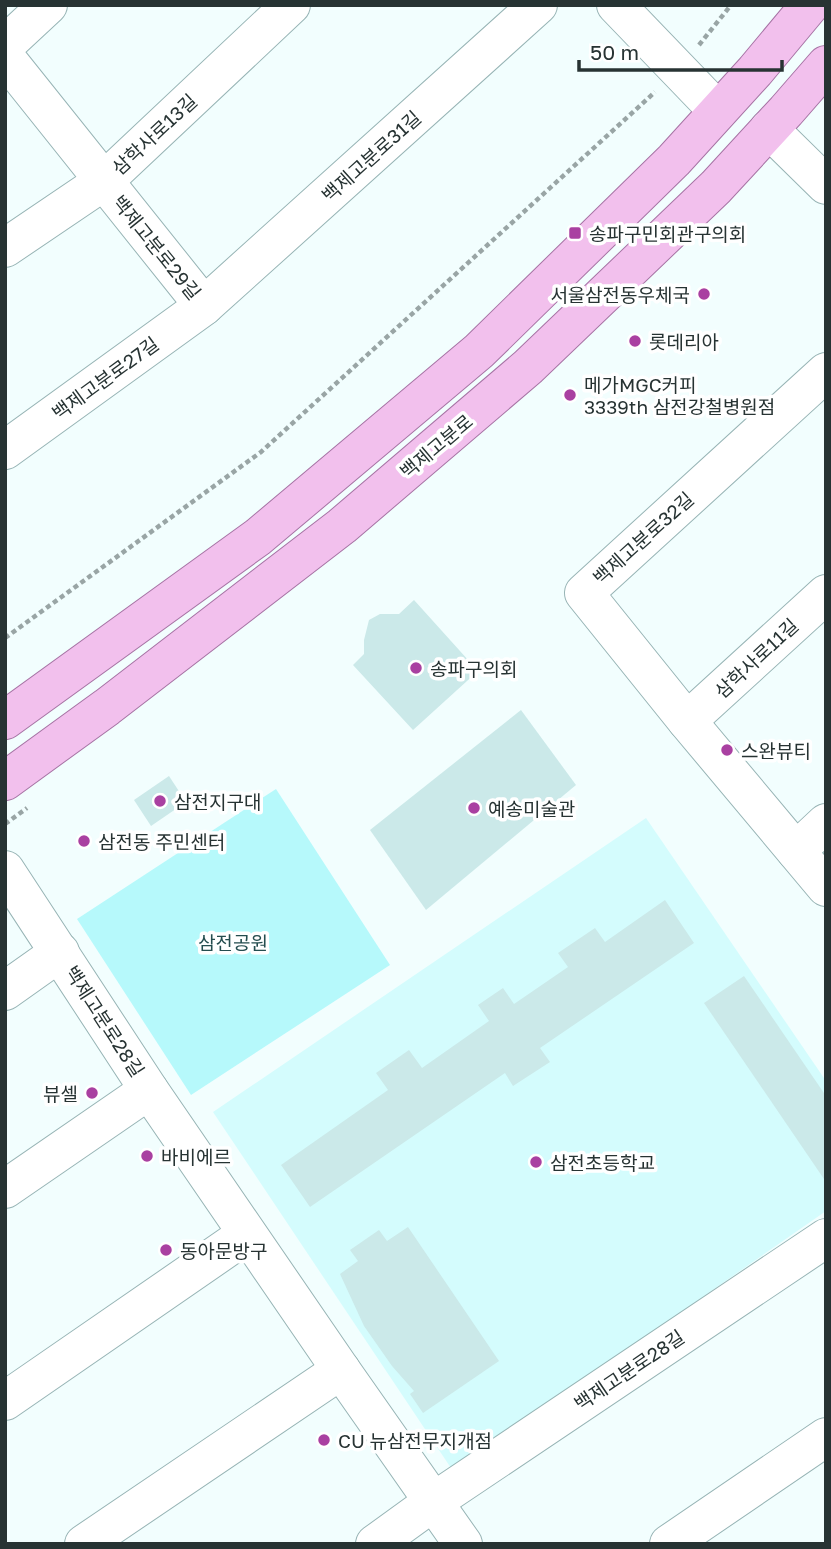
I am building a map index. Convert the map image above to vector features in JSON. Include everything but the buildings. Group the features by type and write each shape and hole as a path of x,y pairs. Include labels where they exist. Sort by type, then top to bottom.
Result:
{"main road":[{"path":"5,720 258,537 479,351 674,160 755,71 810,5"},
{"name":"백제고분로","path":"5,781 117,699 341,526 528,367 716,187 826,65"}],"street":[{"path":"5,45 48,5"},
{"name":"삼학사로13길","path":"5,248 104,181 291,5"},
{"name":"백제고분로31길","path":"204,306 538,5"},
{"path":"616,5 719,111"},
{"name":"백제고분로29길","path":"5,57 204,306"},
{"path":"769,129 826,185"},
{"name":"백제고분로27길","path":"5,450 204,306"},
{"name":"백제고분로32길","path":"826,372 584,593 826,887"},
{"name":"삼학사로11길","path":"687,721 826,594"},
{"path":"796,851 826,823"},
{"name":"백제고분로28길","path":"5,870 149,1090 463,1544"},
{"name":"백제고분로28길","path":"5,991 60,952"},
{"name":"백제고분로28길","path":"5,1189 149,1090"},
{"path":"5,1401 247,1234"},
{"name":"백제고분로28길","path":"375,1544 433,1502 826,1238"},
{"path":"83,1544 341,1370"},
{"path":"669,1544 826,1437"}],"path":[{"path":"5,638 261,452 679,70 731,5"}],"shaded area":[{"name":"삼전초등학교","path":"646,818 826,1081 826,1211 453,1471 213,1112"}],"green space":[{"name":"삼전공원","path":"276,789 390,965 191,1095 77,919"}],"place":[{"name":"송파구민회관구의회","path":"575,233"},
{"name":"서울삼전동우체국","path":"704,294"},
{"name":"롯데리아","path":"635,341"},
{"name":"메가MGC커피 3339th 삼전강철병원점","path":"570,395"},
{"name":"송파구의회","path":"416,668"},
{"name":"스완뷰티","path":"727,750"},
{"name":"삼전지구대","path":"160,801"},
{"name":"예송미술관","path":"474,808"},
{"name":"삼전동 주민센터","path":"84,841"},
{"name":"뷰셀","path":"92,1093"},
{"name":"바비에르","path":"147,1156"},
{"name":"삼전초등학교","path":"536,1162"},
{"name":"동아문방구","path":"166,1250"},
{"name":"CU 뉴삼전무지개점","path":"324,1440"}]}
